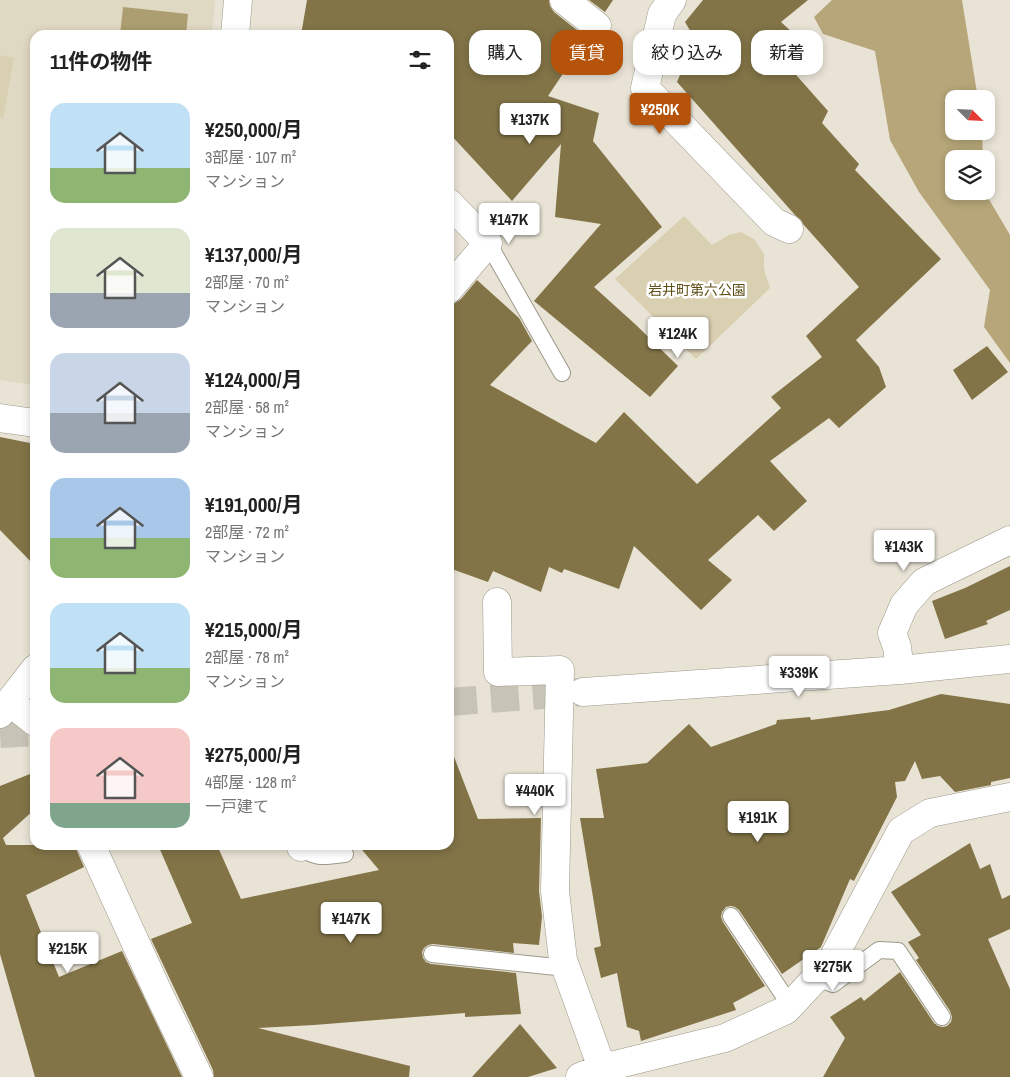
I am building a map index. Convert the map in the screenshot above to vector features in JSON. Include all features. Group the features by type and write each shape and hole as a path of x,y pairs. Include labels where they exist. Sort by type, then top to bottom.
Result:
{"street":[{"path":"235,30 238,0"},
{"path":"564,0 597,26"},
{"path":"672,0 662,14 645,88 774,222 789,229"},
{"path":"454,208 488,243 454,283"},
{"path":"0,418 30,422"},
{"path":"900,670 897,647 892,633 904,605 909,599 924,582 1010,540"},
{"path":"497,602 498,672 560,670 555,891 562,960 566,968 591,1073 725,1038 786,1010 831,962 901,831 930,813 1010,797"},
{"path":"583,692 900,670 1010,659"},
{"path":"30,676 5,708 30,720"},
{"path":"93,850 199,1077"}],"lane":[{"path":"488,243 562,373"},
{"path":"305,850 308,854 322,857 345,854"},
{"path":"731,916 790,1005"},
{"path":"817,978 833,984 879,950 898,951 942,1017"},
{"path":"432,954 566,968"}],"shaded area":[{"path":"0,0 215,0 212,30 30,30 30,384 0,380"},
{"path":"832,0 962,0 977,90 945,90 945,140 982,140 983,150 945,150 945,200 989,200 1010,235 1010,363 984,327 990,290 919,192 890,140 875,51 823,34 823,30 821,30 814,17"},
{"path":"123,7 188,14 186,30 121,30"}],"green space":[{"path":"0,55 14,58 3,118 0,117"},
{"name":"岩井町第六公園","path":"684,216 712,245 729,235 741,232 754,239 764,254 764,269 770,288 696,359 615,279"}],"building":[{"path":"307,0 549,0 554,12 577,30 551,30 551,75 562,75 548,96 599,113 593,141 662,227 594,287 678,366 650,397 534,301 601,224 555,217 561,144 512,201 454,138 454,30 302,30"},
{"path":"589,0 613,0 605,12"},
{"path":"703,0 808,0 781,22 790,30 751,30 751,75 796,75 828,111 822,123 859,164 855,170 941,259 856,340 879,367 886,387 839,428 829,418 770,461 807,501 774,531 758,515 708,560 732,580 701,610 634,546 619,589 564,569 562,573 549,567 541,592 493,571 488,582 454,570 454,303 461,299 477,280 519,318 532,341 490,385 596,443 624,412 697,484 781,408 771,397 822,357 806,336 859,287 677,82 680,75 741,75 741,30 690,30 685,22"},
{"path":"987,346 1008,372 972,400 953,370"},
{"path":"0,437 30,443 30,561 0,530"},
{"path":"1010,566 1010,610 986,621 988,624 945,639 932,601 965,588"},
{"path":"941,694 1010,704 1010,778 991,782 991,785 955,792 940,776 922,779 915,761 905,781 895,782 897,797 854,881 850,879 821,947 782,974 739,910 731,906 726,907 721,917 723,922 765,986 733,1003 736,1010 641,1041 639,1031 627,1027 617,973 601,978 594,948 601,946 580,818 604,818 596,769 647,763 689,724 711,747 776,724 777,720 810,717 811,720 889,710"},
{"path":"454,757 478,819 541,818 539,891 542,917 539,945 513,943 514,953 433,944 428,945 422,952 426,962 431,964 516,973 521,1014 465,1017 465,1013 258,1028 410,1066 409,1077 214,1077 213,1070 151,939 192,923 160,850 219,850 241,899 379,870 362,850 454,850"},
{"path":"30,774 30,814 3,838 6,845 30,845 30,850 77,850 84,867 26,895 59,977 122,951 182,1077 35,1077 0,954 0,786"},
{"path":"970,843 980,869 990,864 1002,899 1010,895 1010,929 988,939 1010,989 1010,1077 823,1077 845,1038 830,1017 861,997 864,1001 900,972 934,1023 943,1027 951,1022 950,1011 916,960 919,958 908,942 921,935 891,892"},
{"path":"520,1024 557,1068 528,1077 472,1077"}],"tunnel":[{"path":"454,702 582,692"},
{"path":"0,734 30,732"}]}
